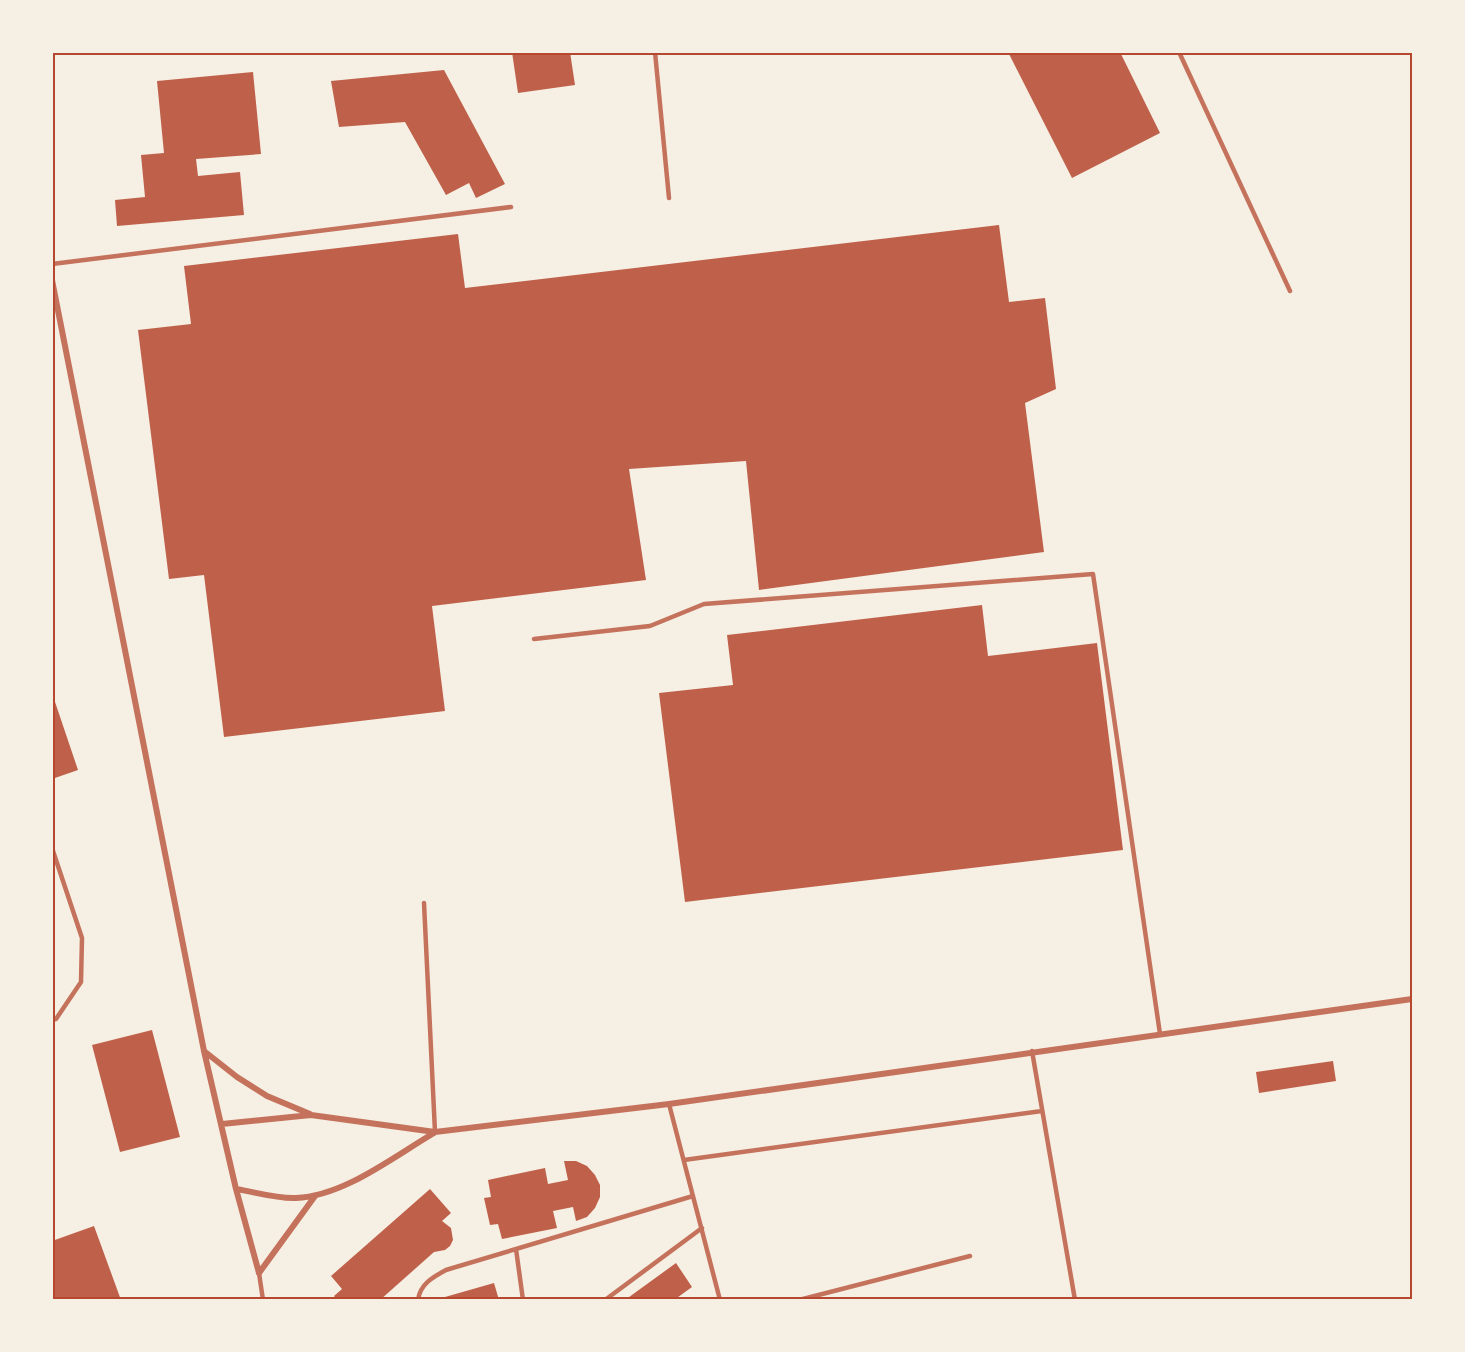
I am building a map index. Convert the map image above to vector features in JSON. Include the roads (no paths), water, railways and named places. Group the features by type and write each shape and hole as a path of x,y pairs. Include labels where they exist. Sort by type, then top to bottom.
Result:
{"street":[{"path":"52,280 204,1051 236,1189 259,1273"},
{"path":"222,1124 310,1115 435,1132 669,1104 1413,999"},
{"path":"204,1051 237,1077 267,1095 310,1115"},
{"path":"236,1189 293,1198 315,1196 341,1188 435,1132"},
{"path":"259,1273 315,1196"}],"lane":[{"path":"655,52 669,198"},
{"path":"1179,52 1290,291"},
{"path":"52,264 511,207"},
{"path":"534,639 650,626 704,604 1093,574 1160,1034"},
{"path":"52,848 82,938 81,982 56,1019 52,1020"},
{"path":"424,903 435,1132"},
{"path":"1032,1051 1075,1299"},
{"path":"669,1104 720,1299"},
{"path":"684,1160 1042,1111"},
{"path":"418,1299 429,1279 446,1270 693,1196"},
{"path":"605,1299 702,1228"},
{"path":"516,1249 523,1299"},
{"path":"799,1299 969,1256"},
{"path":"259,1273 263,1299"}]}
